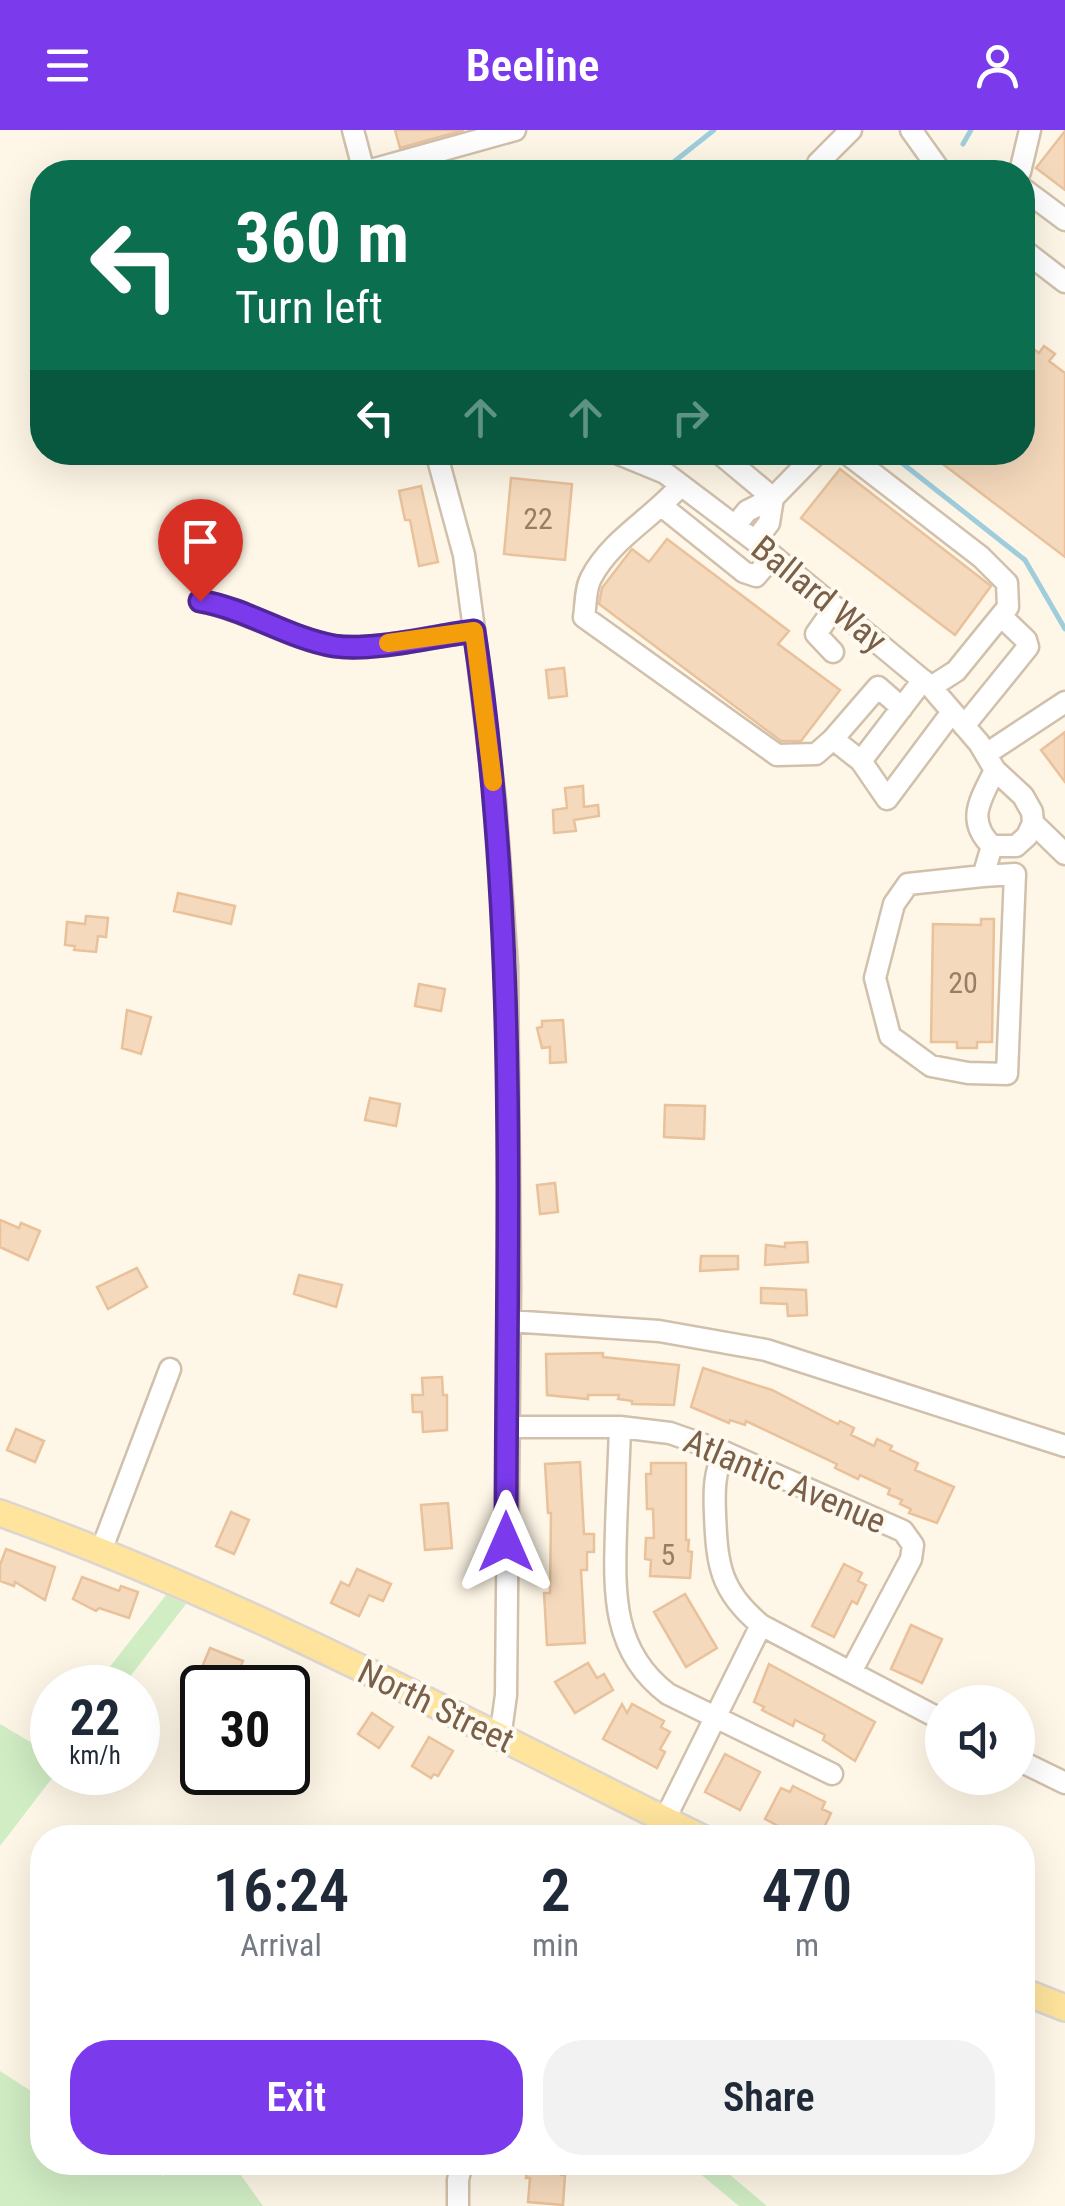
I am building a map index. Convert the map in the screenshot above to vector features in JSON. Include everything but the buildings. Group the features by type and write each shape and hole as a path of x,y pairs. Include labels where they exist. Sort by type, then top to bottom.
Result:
{"main road":[{"name":"North Street","path":"0,1513 101,1551 268,1624 500,1738 653,1825"},
{"path":"1035,1996 1065,2008"}],"street":[{"path":"353,130 361,160"},
{"path":"407,160 515,130"},
{"path":"825,160 850,130"},
{"path":"911,130 932,160"},
{"path":"1023,160 1030,130"},
{"path":"1035,198 1065,220"},
{"path":"1035,259 1065,282"},
{"path":"443,465 464,554 474,631 495,801 506,966 509,1321 506,1695 500,1738"},
{"name":"Ballard Way","path":"652,465 755,541 927,684 1023,796 1033,823 1065,854"},
{"path":"734,465 774,498"},
{"path":"736,526 747,511 774,498 806,465"},
{"path":"861,761 902,708 927,684 956,671 1008,607 1007,583 981,557 862,465"},
{"path":"681,485 663,507 612,547 589,581 584,617 777,755 816,754 878,687 902,708"},
{"path":"755,541 769,523 774,498"},
{"path":"663,507 744,572 756,576 772,556"},
{"path":"200,601 227,606 333,646 362,646 474,631"},
{"path":"833,652 816,634 835,607"},
{"path":"833,739 861,761 887,799 1028,648 1026,640 1001,616"},
{"path":"1033,823 1016,846 992,846 980,835 976,824 990,762 1065,702"},
{"path":"983,876 992,846"},
{"path":"1015,874 1006,1074 930,1066 890,1036 875,978 894,904 908,884 983,876 1015,874"},
{"path":"509,1321 660,1332 766,1350 1065,1446"},
{"path":"101,1551 170,1369"},
{"name":"Atlantic Avenue","path":"506,1427 620,1427 670,1433 724,1452 898,1528 910,1540 911,1559 851,1672"},
{"path":"620,1427 614,1593 618,1622 635,1660 655,1684 832,1774"},
{"path":"724,1452 714,1480 716,1556 730,1593 742,1609 762,1625 925,1711"},
{"path":"660,1825 762,1625"},
{"path":"1035,1768 1065,1782"},
{"path":"458,2206 459,2175"}],"green space":[{"path":"166,1595 186,1604 139,1665 111,1665"},
{"path":"0,1724 30,1742 30,1795 39,1795 0,1846"},
{"path":"0,2071 30,2090 30,2175 241,2175 263,2206 0,2206"},
{"path":"702,2175 730,2175 767,2206 739,2206"}],"waterway":[{"path":"676,160 714,130"},
{"path":"963,144 971,130"},
{"path":"904,465 1025,560 1065,629"}],"slow traffic":[{"path":"388,643 474,631 493,782"}],"route":[{"path":"200,601 227,606 333,646 362,646 474,631 495,801 506,966 510,1285 506,1542"}]}
